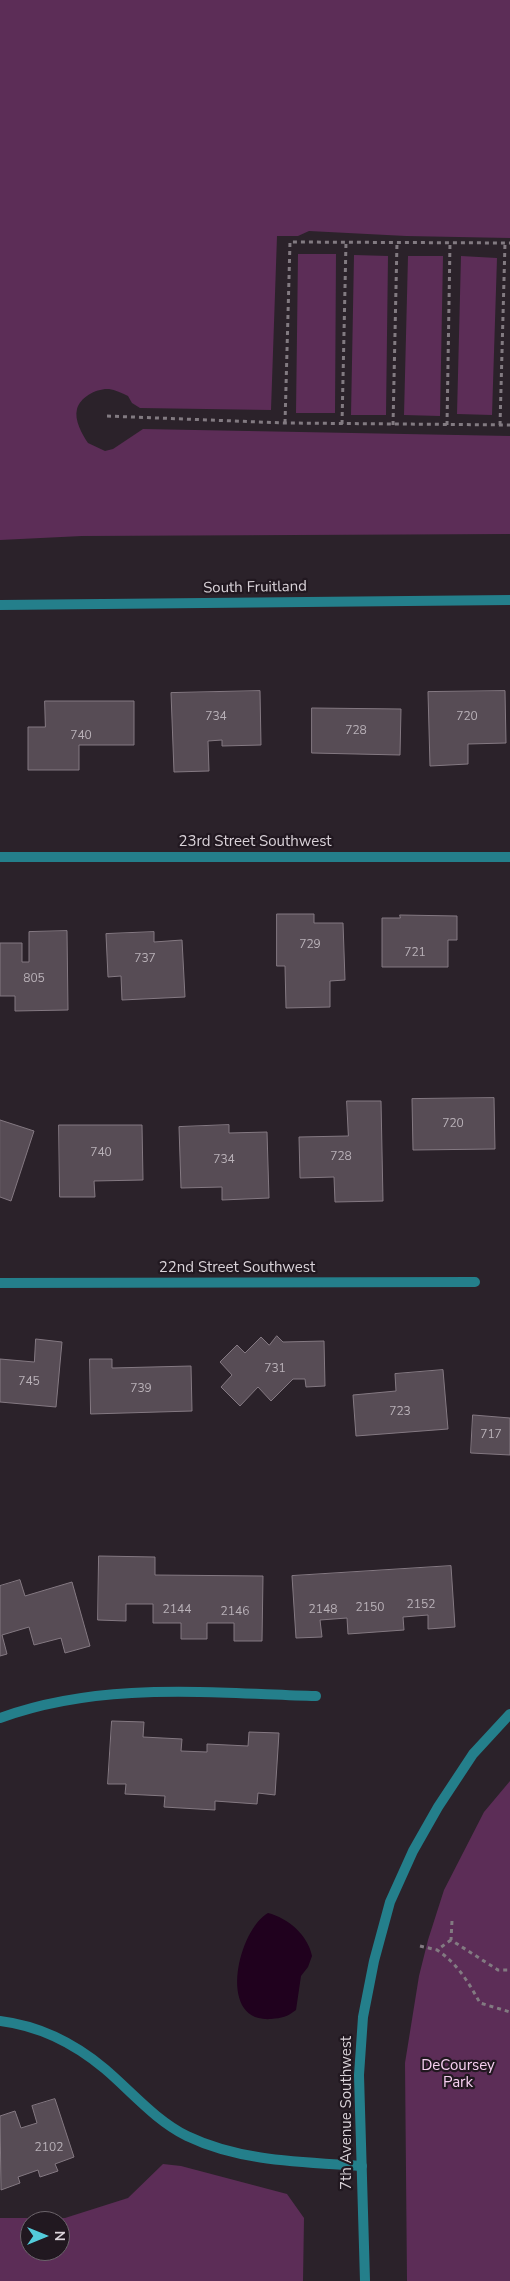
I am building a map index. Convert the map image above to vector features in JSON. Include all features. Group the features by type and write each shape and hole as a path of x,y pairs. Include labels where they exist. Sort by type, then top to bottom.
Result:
{"street":[{"name":"South Fruitland","path":"0,605 510,600"},
{"name":"23rd Street Southwest","path":"0,857 510,857"},
{"name":"22nd Street Southwest","path":"0,1283 475,1282"},
{"path":"0,1718 64,1700 114,1693 177,1692 316,1696"},
{"name":"7th Avenue Southwest","path":"365,2281 360,2075 363,2017 374,1961 390,1902 413,1851 438,1807 473,1754 510,1714"},
{"path":"0,2021 28,2025 75,2046 106,2070 147,2110 186,2136 231,2153 285,2160 362,2166"}],"path":[{"path":"285,422 290,242 510,243"},
{"path":"342,424 346,242"},
{"path":"393,425 397,242"},
{"path":"447,425 450,243"},
{"path":"500,425 505,243"},
{"path":"107,416 342,424 510,425"},
{"path":"438,1950 451,1940 452,1921"},
{"path":"451,1940 498,1970 510,1970"},
{"path":"420,1946 438,1950 450,1959 470,1985 480,2003 510,2012"}],"green space":[{"path":"0,0 510,0 510,238 406,236 309,231 298,236 277,236 271,410 140,408 132,403 128,396 104,389 85,397 76,413 79,427 88,443 105,451 113,449 143,429 510,436 510,534 82,536 0,540"},
{"path":"298,254 336,254 335,413 296,413"},
{"path":"354,255 388,256 386,415 351,415"},
{"path":"408,256 443,256 440,416 404,415"},
{"path":"461,256 497,258 492,415 457,414"},
{"name":"DeCoursey Park","path":"510,1781 510,2281 407,2281 405,2063 419,1976 444,1890 484,1812"},
{"path":"163,2164 181,2166 287,2194 304,2218 303,2281 0,2281 0,2218 20,2218 20,2261 70,2261 70,2216 128,2198"}],"shaded area":[{"path":"268,1913 283,1919 296,1928 310,1948 312,1956 308,1967 301,1976 296,2010 284,2017 271,2019 254,2016 243,2007 238,1992 241,1955 248,1937 257,1923"}],"building":[{"path":"260,691 261,745 222,746 222,740 208,741 209,771 174,772 171,693"},
{"path":"505,691 506,743 468,744 468,764 430,766 428,692"},
{"path":"45,701 134,701 134,745 79,745 79,770 28,770 28,727 45,727"},
{"path":"312,708 401,709 400,755 312,753"},
{"path":"277,914 314,914 314,923 343,923 345,980 330,981 330,1007 286,1008 285,966 277,966"},
{"path":"400,915 457,916 457,940 448,940 448,967 382,967 382,918 400,918"},
{"path":"67,931 68,1010 15,1011 15,996 0,996 0,943 22,943 22,962 29,962 29,932"},
{"path":"154,932 154,942 182,940 185,997 122,1000 121,976 108,977 106,934"},
{"path":"494,1098 495,1149 413,1150 412,1099"},
{"path":"347,1101 381,1101 383,1201 335,1202 334,1177 300,1178 299,1137 348,1136"},
{"path":"0,1120 34,1131 11,1201 0,1197"},
{"path":"59,1125 142,1125 143,1180 94,1181 95,1197 60,1197"},
{"path":"229,1125 229,1133 267,1132 269,1198 222,1200 222,1187 181,1188 179,1127"},
{"path":"277,1336 283,1342 324,1341 325,1386 306,1387 305,1379 293,1379 271,1401 258,1387 240,1406 221,1387 232,1375 220,1362 237,1345 245,1353 261,1337 269,1345"},
{"path":"36,1339 62,1342 56,1407 0,1402 0,1359 34,1362"},
{"path":"90,1359 112,1359 112,1368 191,1366 192,1411 91,1414"},
{"path":"443,1370 448,1429 356,1436 353,1395 396,1391 395,1374"},
{"path":"473,1415 510,1418 510,1455 471,1453"},
{"path":"99,1556 155,1557 155,1575 263,1576 262,1641 234,1641 234,1623 207,1623 207,1639 181,1639 181,1623 153,1623 153,1604 126,1604 126,1621 98,1620"},
{"path":"451,1566 455,1627 428,1629 428,1615 403,1617 404,1630 348,1634 347,1618 320,1620 322,1637 296,1638 292,1576"},
{"path":"20,1580 25,1596 72,1582 90,1646 65,1653 61,1638 34,1645 29,1627 2,1635 7,1654 0,1656 0,1586"},
{"path":"112,1721 144,1722 143,1737 182,1739 181,1751 207,1752 207,1744 248,1746 249,1732 279,1733 275,1795 258,1793 257,1804 215,1801 215,1810 164,1807 165,1796 125,1794 126,1784 108,1784"},
{"path":"55,2099 74,2157 55,2164 58,2171 40,2177 38,2170 18,2177 20,2183 1,2190 0,2116 15,2111 21,2128 37,2123 32,2106"}]}
